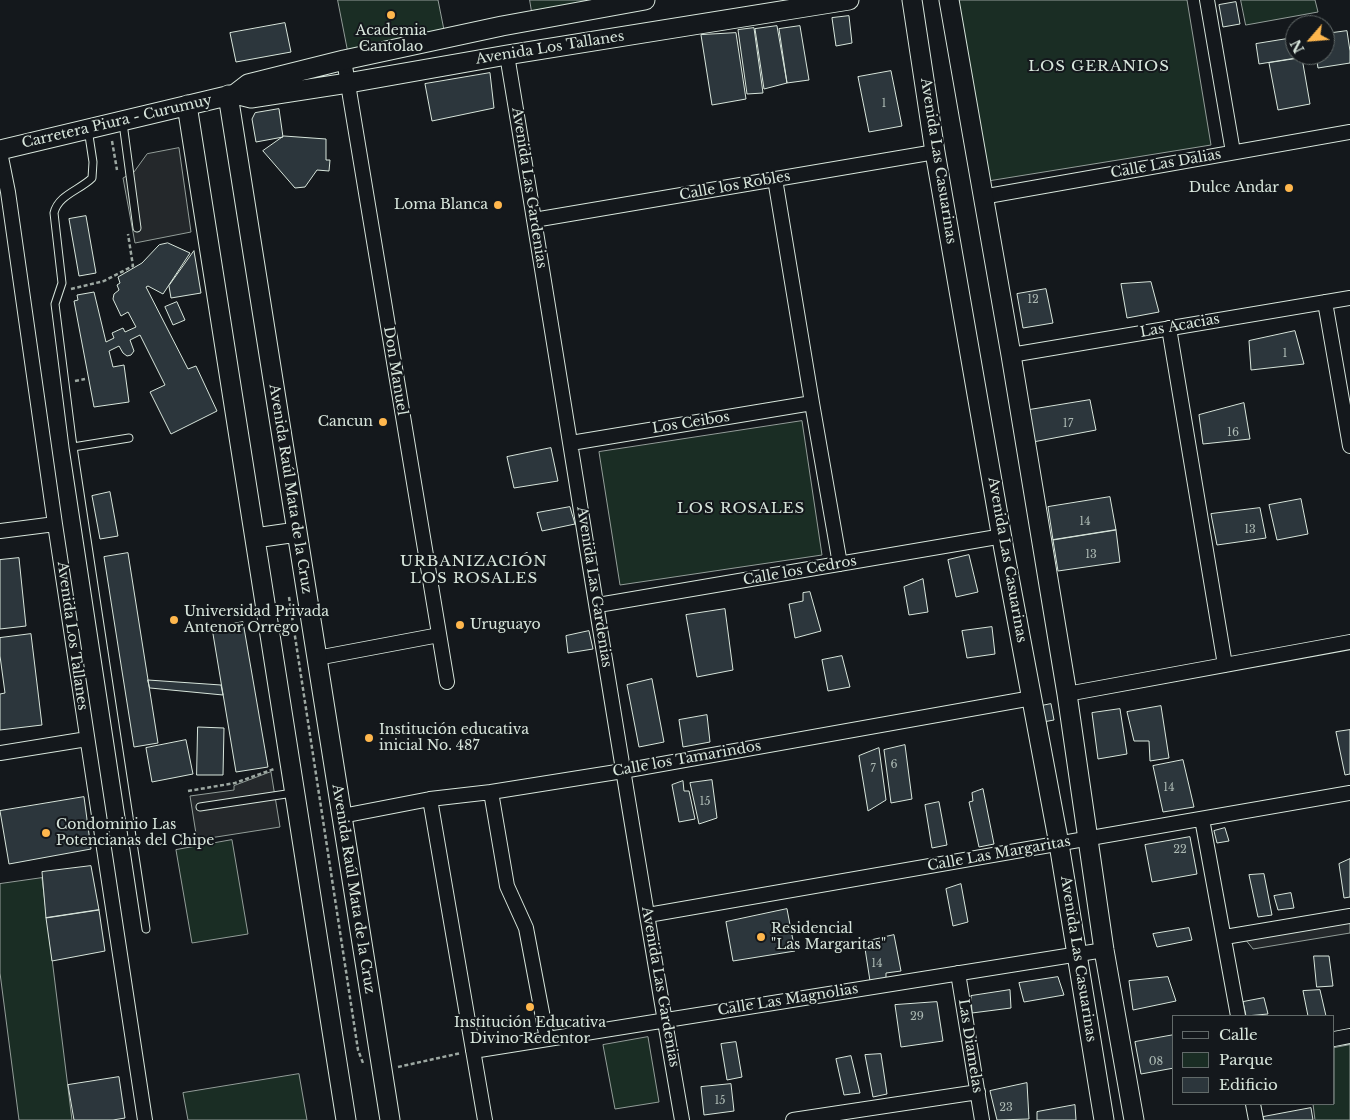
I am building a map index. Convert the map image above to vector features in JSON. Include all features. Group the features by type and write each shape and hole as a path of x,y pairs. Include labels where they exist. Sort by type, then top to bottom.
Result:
{"main road":[{"name":"Avenida Los Tallanes","path":"241,93 344,60 502,26 645,0"},
{"name":"Avenida Los Tallanes","path":"241,93 348,83 507,55 850,0"},
{"name":"Avenida Las Casuarinas","path":"912,0 935,152 1059,844 1104,1120"},
{"name":"Avenida Las Casuarinas","path":"949,0 1011,355 1067,694 1104,950 1134,1120"},
{"name":"Carretera Piura - Curumuy","path":"0,151 88,128 241,93"},
{"name":"Avenida Raúl Mata de la Cruz","path":"241,93 297,532 342,816 374,1070 390,1120"},
{"path":"187,105 346,1120"},
{"path":"255,538 297,532"}],"street":[{"path":"1207,0 1233,152"},
{"name":"Avenida Las Gardenias","path":"507,55 682,1120"},
{"name":"Don Manuel","path":"344,60 447,682"},
{"name":"Calle Las Dalias","path":"982,197 1350,132"},
{"name":"Avenida Los Tallanes","path":"0,151 8,192 55,524 145,1120"},
{"name":"Calle los Robles","path":"534,220 935,152"},
{"path":"775,179 840,564"},
{"name":"Las Acacias","path":"1011,355 1350,298"},
{"path":"1325,302 1350,446"},
{"path":"1169,328 1225,665"},
{"name":"Los Ceibos","path":"571,443 812,403"},
{"path":"0,531 55,524"},
{"name":"Calle los Cedros","path":"598,605 1003,536"},
{"path":"317,658 439,635"},
{"path":"1067,694 1350,642"},
{"name":"Calle los Tamarindos","path":"342,816 430,799 491,792 623,770 1032,698"},
{"path":"0,753 87,739"},
{"path":"491,792 507,886 526,928 547,1039"},
{"name":"Calle Las Margaritas","path":"648,915 1350,793"},
{"path":"430,799 485,1120"},
{"path":"1202,819 1238,1015"},
{"path":"1225,938 1350,916"},
{"name":"Calle Las Magnolias","path":"473,1051 1104,950"},
{"name":"Las Diamelas","path":"958,973 982,1120"},
{"path":"1335,1039 1350,1036"},
{"path":"793,1120 978,1092"},
{"path":"1253,1105 1256,1120"}],"lane":[{"path":"122,120 137,228"},
{"path":"88,128 93,162 92,178 61,200 56,206 54,213 62,283 55,304 73,447 146,929"},
{"path":"73,447 129,438"},
{"path":"200,807 295,792"}],"path":[{"path":"72,283 72,289 104,281 134,266"},
{"path":"71,382 85,379"},
{"path":"288,593 358,1050 374,1070 473,1051"},
{"path":"188,791 235,783 273,770 291,767"}],"green space":[{"name":"Academia Cantolao","path":"338,0 438,0 444,30 348,51"},
{"path":"530,0 594,0 532,12"},
{"path":"959,0 1187,0 1211,145 988,181"},
{"path":"1241,0 1315,0 1318,12 1285,15 1285,18 1246,25"},
{"path":"802,421 822,555 620,585 599,452"},
{"path":"232,840 248,934 192,943 176,850"},
{"path":"42,878 72,1120 19,1120 0,973 0,884"},
{"path":"648,1037 659,1102 615,1109 603,1045"},
{"path":"1350,1045 1350,1120 1315,1120 1313,1105 1335,1105 1335,1048"},
{"path":"299,1074 307,1120 188,1120 183,1093"}],"shaded area":[{"path":"179,148 191,232 135,243 123,178 134,172 147,154"},
{"path":"271,772 280,827 197,840 190,796 234,790 234,786"},
{"path":"1350,921 1350,933 1253,949 1245,939"}],"building":[{"path":"1236,2 1240,24 1223,27 1219,5"},
{"path":"849,16 852,43 836,46 832,18"},
{"path":"285,23 291,52 236,62 230,33"},
{"path":"777,26 787,83 764,89 755,29"},
{"path":"800,26 809,80 787,83 779,29"},
{"path":"754,28 763,93 747,94 738,30"},
{"path":"1347,31 1350,63 1318,68 1318,65 1335,65 1335,33"},
{"path":"736,33 746,99 712,105 701,35"},
{"path":"1285,39 1285,60 1259,64 1256,44"},
{"path":"1285,61 1285,65 1303,65 1310,104 1278,110 1269,63"},
{"path":"891,71 902,126 869,132 858,77"},
{"path":"490,73 494,108 432,121 425,84"},
{"path":"279,109 283,137 256,142 252,119 255,113"},
{"path":"284,136 326,139 326,160 330,160 329,171 317,170 305,187 295,188 263,151"},
{"path":"86,216 96,273 79,276 69,219"},
{"path":"168,243 190,253 163,294 148,286 146,287 188,369 196,366 217,411 171,434 150,392 165,385 140,335 130,340 134,351 131,355 127,356 123,353 119,346 109,351 113,367 124,365 129,402 94,407 74,301 78,300 77,295 94,292 106,342 114,338 112,333 123,328 125,332 136,327 128,312 121,316 113,299 114,294 119,290 117,285 120,283 118,277 142,263 159,245"},
{"path":"194,251 201,293 171,298 169,286"},
{"path":"1151,282 1159,312 1127,318 1121,284"},
{"path":"1046,289 1053,323 1023,328 1017,294"},
{"path":"177,302 185,320 173,325 165,307"},
{"path":"1295,331 1304,364 1251,370 1249,341"},
{"path":"1090,400 1096,430 1033,442 1029,410"},
{"path":"1244,403 1250,439 1203,444 1199,415"},
{"path":"551,448 558,481 514,488 507,457"},
{"path":"110,492 118,536 100,539 92,496"},
{"path":"1110,497 1116,530 1053,540 1048,507"},
{"path":"1301,499 1308,534 1277,540 1269,505"},
{"path":"570,507 575,524 542,531 537,513"},
{"path":"1260,508 1266,538 1217,545 1211,514"},
{"path":"1116,530 1120,562 1058,571 1053,540"},
{"path":"128,553 158,743 134,747 104,557"},
{"path":"969,555 978,592 956,597 948,560"},
{"path":"19,558 26,626 0,629 0,560"},
{"path":"923,579 928,612 909,615 904,587"},
{"path":"810,592 821,631 795,638 789,604 803,601 803,593"},
{"path":"725,609 733,670 697,677 686,615"},
{"path":"243,622 268,767 236,772 212,628"},
{"path":"992,627 995,654 967,658 962,631"},
{"path":"589,631 593,649 568,653 566,636"},
{"path":"31,634 42,725 0,730 0,694 5,693 0,656 0,638"},
{"path":"842,656 850,687 828,691 822,660"},
{"path":"652,679 664,742 639,747 627,685"},
{"path":"148,680 221,685 223,695 150,688"},
{"path":"1051,704 1054,720 1043,722 1041,706"},
{"path":"1161,706 1169,758 1150,761 1149,741 1134,741 1127,712"},
{"path":"1120,709 1127,754 1098,759 1092,713"},
{"path":"707,715 710,742 683,747 679,720"},
{"path":"198,727 224,728 223,775 197,775"},
{"path":"1350,730 1350,774 1345,775 1336,732"},
{"path":"186,740 193,774 152,782 146,748"},
{"path":"905,745 912,799 891,803 884,750"},
{"path":"879,748 886,800 868,811 859,756"},
{"path":"1183,760 1194,807 1163,812 1153,766"},
{"path":"712,780 717,818 699,824 690,783"},
{"path":"683,781 684,791 689,791 695,819 679,822 672,785"},
{"path":"983,789 994,844 979,847 969,802 973,801 972,793"},
{"name":"Condominio Las Potencianas del Chipe","path":"84,797 91,849 9,864 0,811"},
{"path":"939,802 947,845 932,848 925,805"},
{"path":"1225,828 1229,841 1217,843 1214,831"},
{"path":"1190,837 1197,874 1152,882 1145,845"},
{"path":"1350,859 1350,897 1344,898 1339,864"},
{"path":"91,866 99,910 46,918 42,872"},
{"path":"1264,874 1272,915 1258,917 1249,875"},
{"path":"961,884 968,922 953,926 946,889"},
{"path":"1291,893 1294,908 1278,910 1274,896"},
{"name":"Residencial \"Las Margaritas\"","path":"787,909 795,951 733,961 726,922"},
{"path":"99,910 105,951 52,961 46,918"},
{"path":"1189,928 1192,940 1157,947 1153,934"},
{"path":"894,935 901,971 886,973 886,980 870,981 864,942"},
{"path":"1314,956 1329,956 1333,986 1317,987"},
{"path":"1058,977 1064,995 1024,1002 1019,983"},
{"path":"1168,977 1176,1001 1133,1010 1129,981"},
{"path":"1010,990 1011,1008 972,1013 971,996"},
{"path":"1320,990 1326,1015 1308,1015 1303,991"},
{"path":"1264,998 1268,1014 1246,1015 1243,1002"},
{"path":"937,1002 943,1041 901,1047 895,1005"},
{"path":"1172,1035 1172,1068 1141,1074 1135,1042"},
{"path":"736,1042 742,1077 727,1080 721,1044"},
{"path":"881,1054 887,1094 873,1097 865,1055"},
{"path":"851,1056 860,1093 844,1095 836,1059"},
{"path":"119,1077 125,1118 113,1120 74,1120 68,1085"},
{"path":"1027,1083 1029,1119 997,1120 990,1091"},
{"path":"731,1084 734,1111 704,1115 701,1087"},
{"path":"1075,1105 1076,1120 1037,1120 1037,1112"},
{"path":"1311,1108 1313,1120 1264,1120 1263,1117"}],"place":[{"name":"Academia Cantolao","path":"391,15"},
{"name":"Dulce Andar","path":"1289,188"},
{"name":"Loma Blanca","path":"498,205"},
{"name":"Cancun","path":"383,422"},
{"name":"Universidad Privada Antenor Orrego","path":"174,620"},
{"name":"Uruguayo","path":"460,625"},
{"name":"Institución educativa inicial No. 487","path":"369,738"},
{"name":"Condominio Las Potencianas del Chipe","path":"46,833"},
{"name":"Residencial \"Las Margaritas\"","path":"761,937"},
{"name":"Institución Educativa Divino Redentor","path":"530,1007"}],"district":[{"name":"LOS GERANIOS","path":"1099,67"},
{"name":"LOS ROSALES","path":"741,509"},
{"name":"URBANIZACIÓN LOS ROSALES","path":"474,570"}]}
